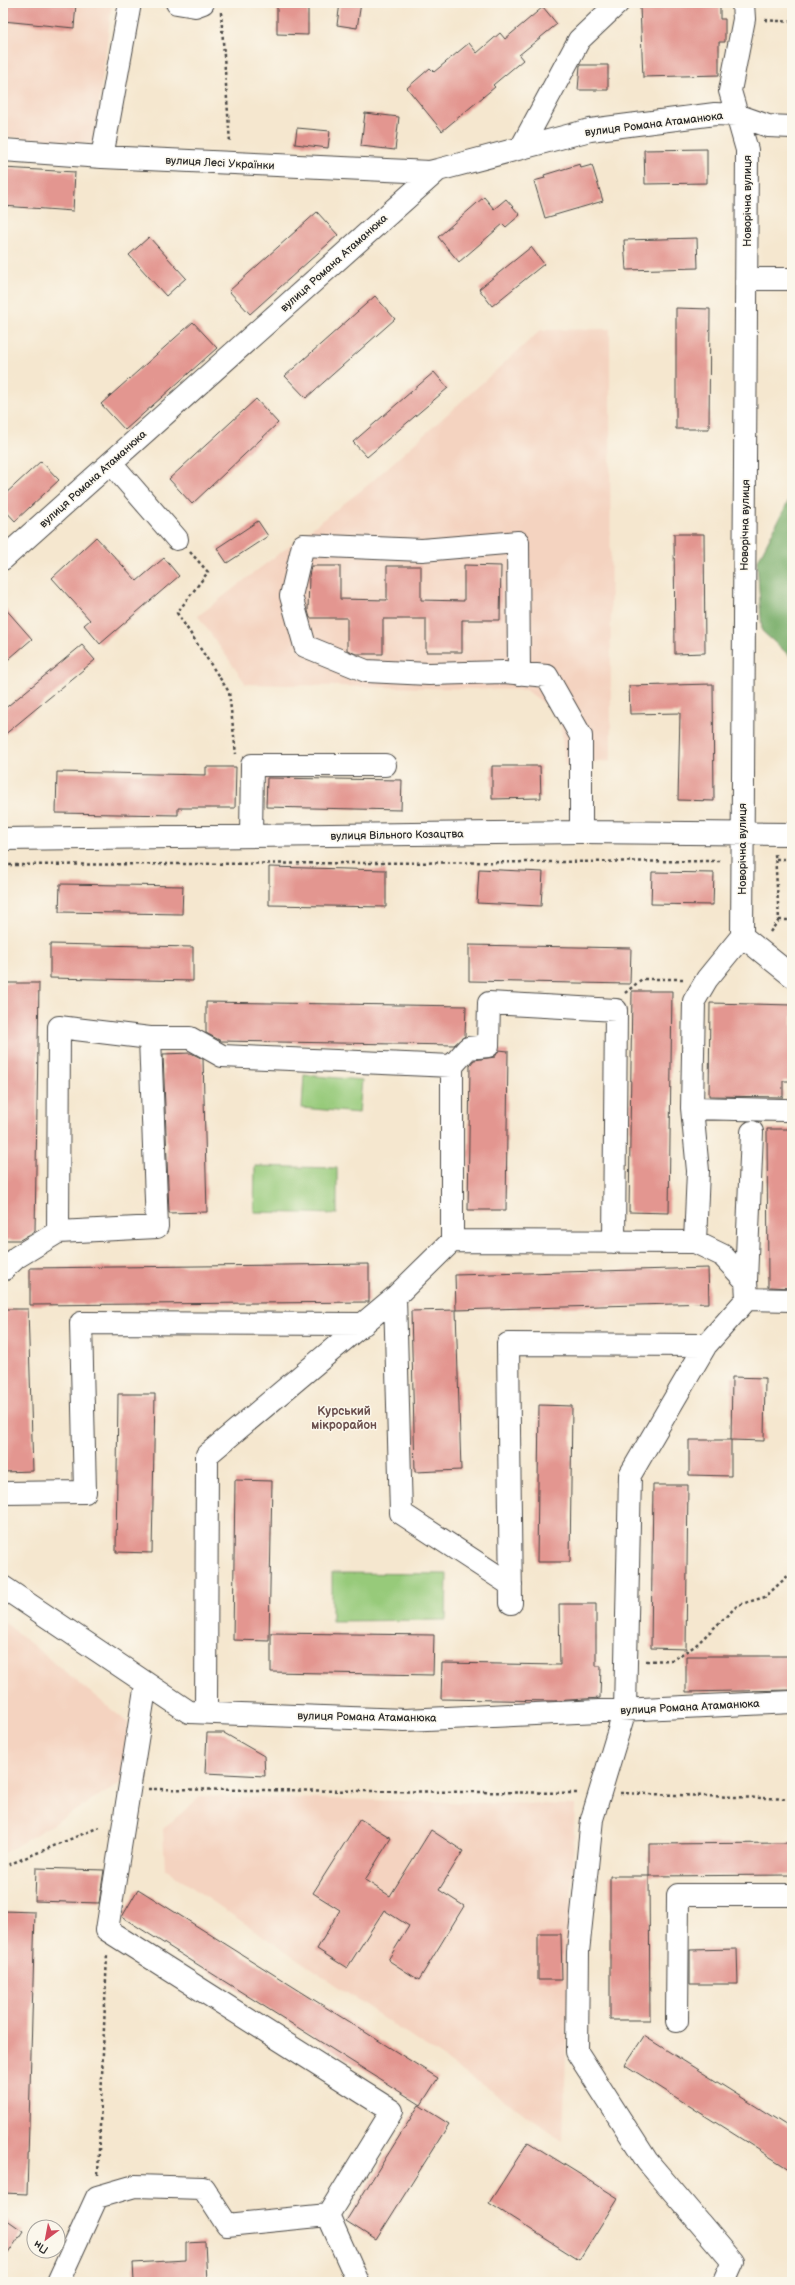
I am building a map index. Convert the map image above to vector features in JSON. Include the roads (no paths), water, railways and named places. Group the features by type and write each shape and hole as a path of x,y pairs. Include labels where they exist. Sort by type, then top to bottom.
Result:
{"street":[{"path":"102,157 130,3"},
{"path":"177,3 212,7"},
{"path":"521,148 579,40 618,3"},
{"name":"вулиця Романа Атаманюка","path":"738,115 730,90 743,11"},
{"name":"вулиця Романа Атаманюка","path":"3,559 438,170 590,130 715,114 738,115 768,126 792,127"},
{"name":"Новорічна вулиця","path":"738,115 747,150 742,936"},
{"name":"вулиця Лесі Українки","path":"3,150 102,157 231,163 430,172 438,170"},
{"path":"747,279 792,279"},
{"path":"111,463 177,539"},
{"path":"519,674 518,542 422,550 303,545 291,596 305,646 366,671 429,674 519,674 547,676 581,736 581,832"},
{"path":"251,836 252,764 385,765"},
{"name":"вулиця Вільного Козацтва","path":"3,839 581,832 783,834"},
{"path":"695,1242 698,1171 692,1108 694,1001 708,979 742,936 792,976"},
{"path":"206,1712 207,1455 395,1298 452,1241 452,1066 468,1048 488,1046 489,1003 616,1010 614,1242"},
{"path":"58,1232 59,1027 150,1038 190,1038 222,1056 452,1066"},
{"path":"3,1270 17,1257 58,1232 157,1228 150,1038"},
{"path":"692,1108 786,1110"},
{"path":"724,2282 733,2262 647,2161 577,2052 578,1952 592,1819 625,1710 630,1475 706,1345 746,1290 752,1132"},
{"path":"452,1241 695,1242 722,1255 746,1290 792,1300"},
{"path":"395,1298 401,1513 511,1594 508,1344 706,1345"},
{"path":"3,1493 85,1492 81,1323 364,1324"},
{"name":"вулиця Романа Атаманюка","path":"3,1587 189,1712 405,1720 792,1702"},
{"path":"146,1683 107,1930 392,2111 328,2215"},
{"path":"677,2021 678,1895 792,1895"},
{"path":"58,2282 97,2197 135,2186 203,2188 227,2225 328,2215"},
{"path":"328,2215 358,2282"}],"district":[{"name":"Курський мікрорайон","path":"344,1418"}]}
